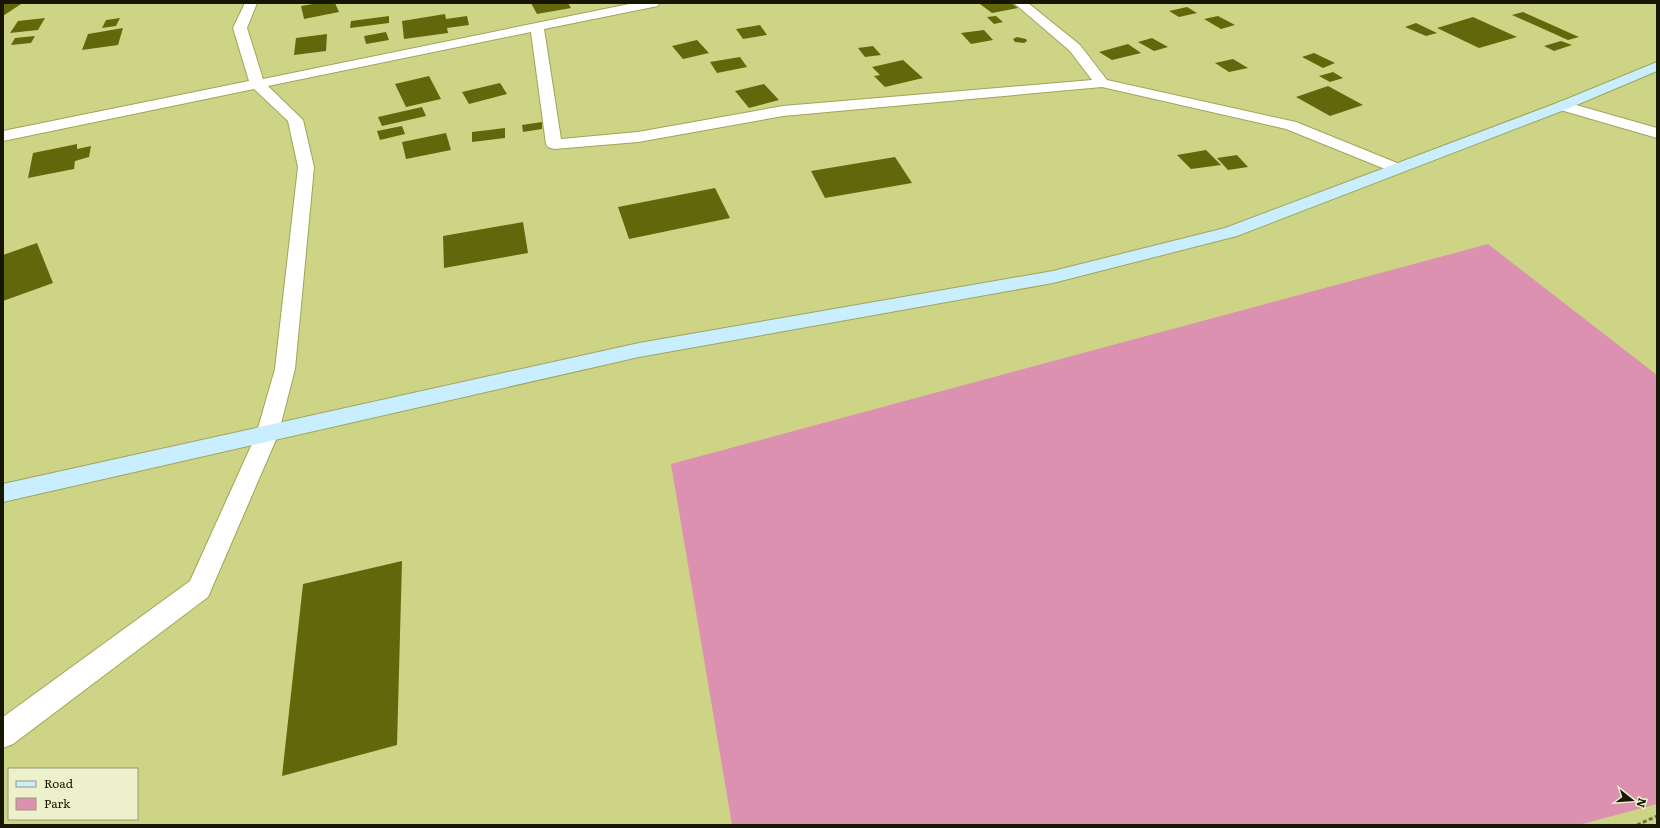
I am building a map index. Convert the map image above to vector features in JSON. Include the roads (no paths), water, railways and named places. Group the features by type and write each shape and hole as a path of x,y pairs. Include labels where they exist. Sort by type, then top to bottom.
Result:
{"main road":[{"path":"3,493 267,435 640,350 1053,277 1231,232 1562,106 1657,66"}],"street":[{"path":"3,734 199,589 267,435 285,369 306,167 295,120 257,84 240,28 251,3"},
{"path":"3,136 653,3"},
{"path":"1020,3 1075,48 1102,83"},
{"path":"537,26 554,144 638,138 783,111 1102,83 1291,125 1396,168"},
{"path":"1562,106 1657,133"}]}
